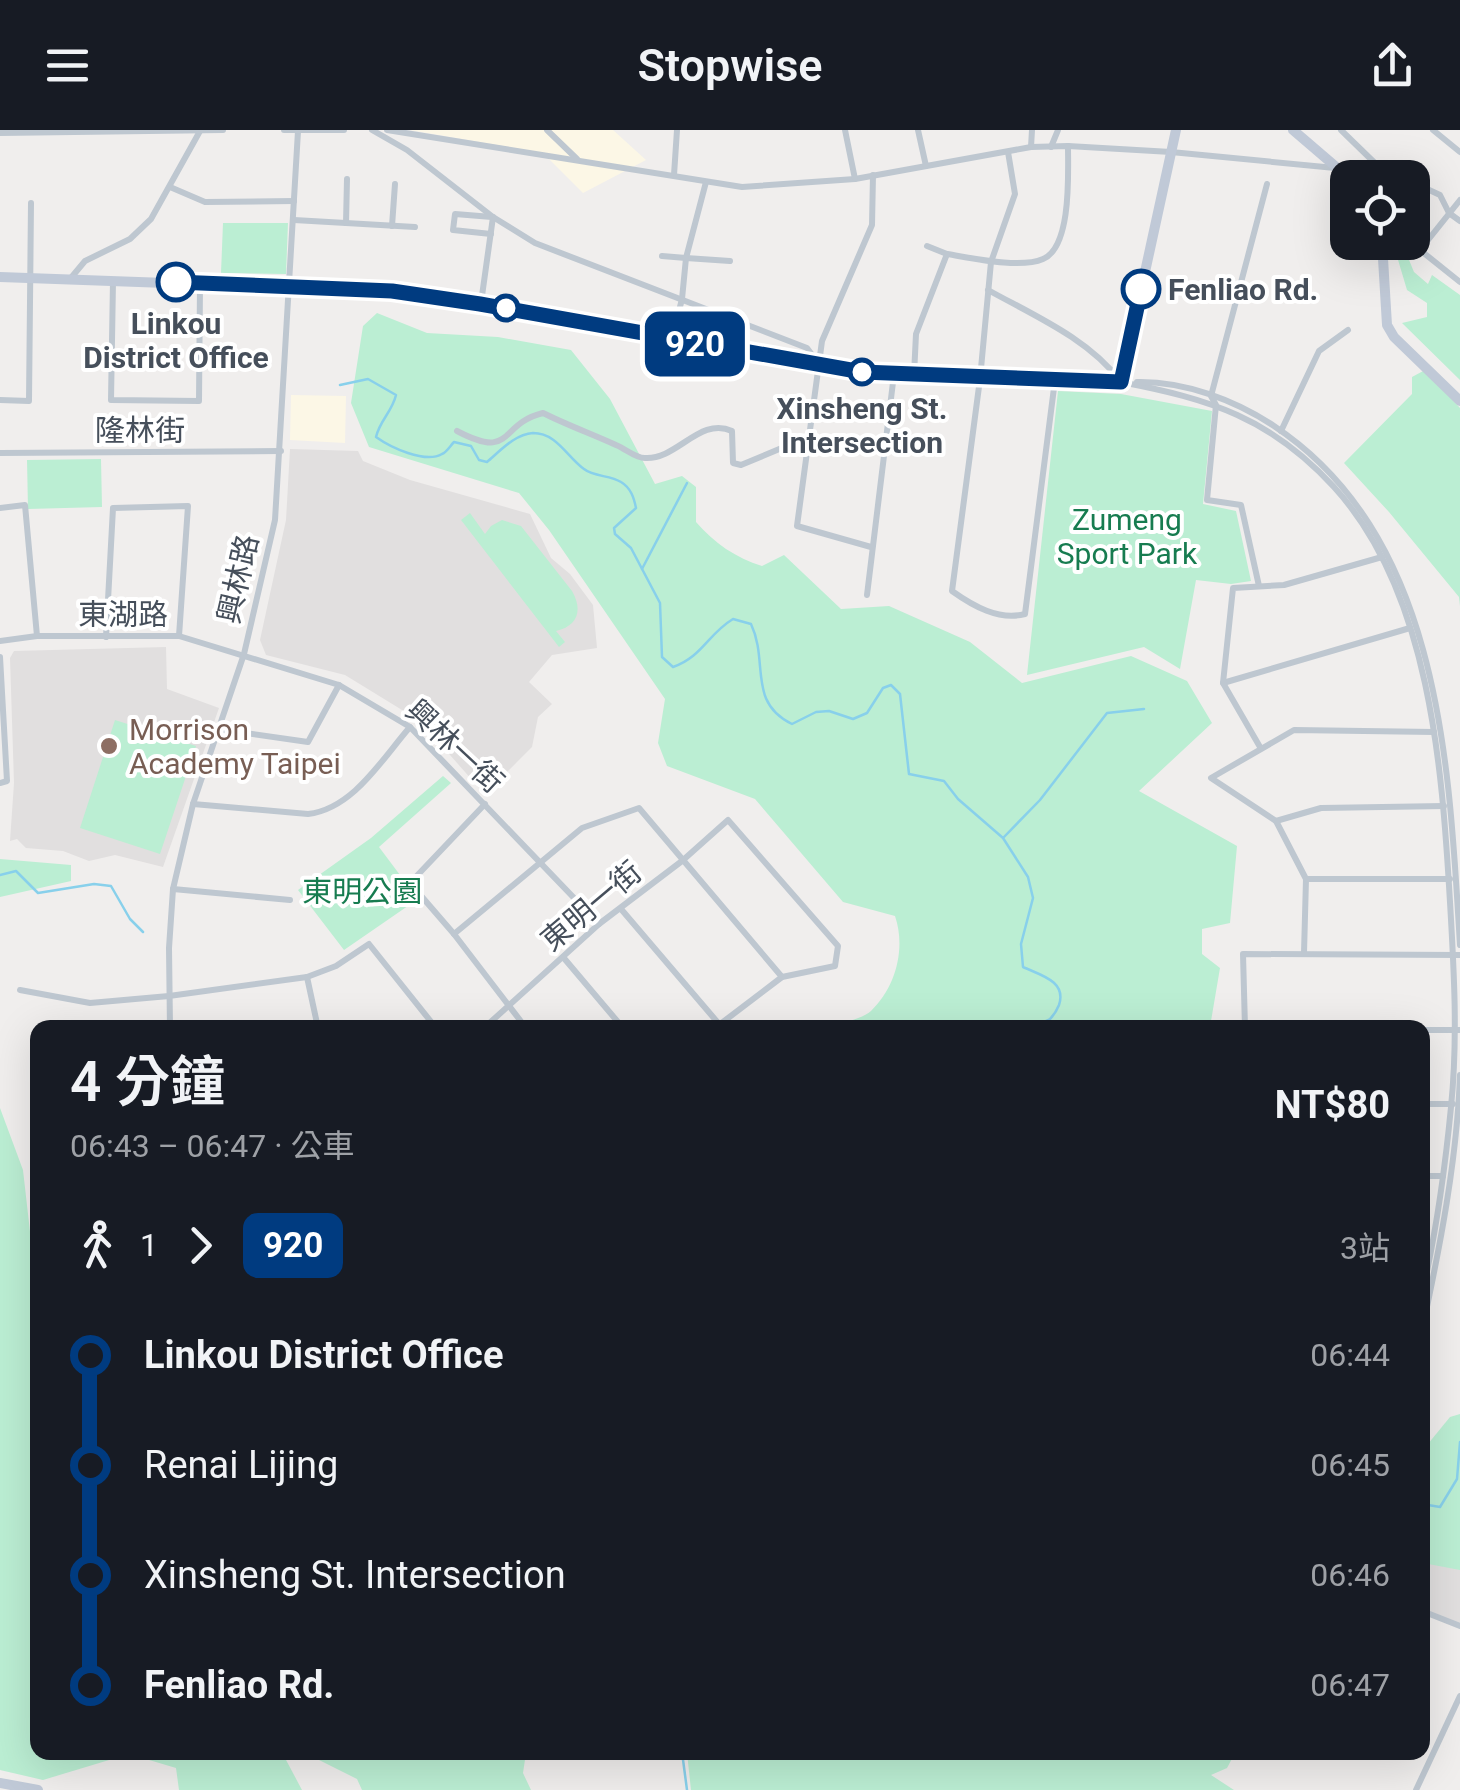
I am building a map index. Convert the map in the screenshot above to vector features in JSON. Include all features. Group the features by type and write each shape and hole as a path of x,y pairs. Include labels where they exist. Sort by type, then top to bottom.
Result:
{"main road":[{"path":"0,278 392,291 894,374 1121,382 1176,130"},
{"path":"1293,130 1330,163"},
{"path":"1383,260 1387,325 1394,337 1460,401"},
{"path":"0,1783 38,1790"}],"street":[{"path":"0,133 223,130"},
{"path":"284,130 344,130"},
{"path":"372,130 407,150 493,218 553,250 806,348 820,364"},
{"path":"388,130 742,188 855,179 1031,148 1068,146 1330,168"},
{"path":"547,130 578,160"},
{"path":"674,176 677,130"},
{"path":"845,130 855,179"},
{"path":"918,130 926,166"},
{"path":"1031,148 1032,130"},
{"path":"1051,147 1058,130"},
{"path":"1341,130 1372,160"},
{"path":"1432,130 1460,152"},
{"path":"70,279 85,262 130,239 151,219 200,131"},
{"name":"興林路","path":"170,1020 173,889 193,804 244,654 274,520 298,131"},
{"path":"927,246 991,262 1040,261 1048,256 1064,226 1069,198 1068,146"},
{"path":"1008,152 1015,194 991,262 952,592 978,610 1025,614 1055,380"},
{"path":"871,548 797,526 822,341 872,225 873,175"},
{"path":"346,222 348,179"},
{"path":"672,340 686,258 706,182"},
{"path":"392,226 395,184"},
{"path":"1260,586 1241,505 1207,500 1216,404 1211,396 1267,184"},
{"path":"170,186 205,202 294,201"},
{"path":"1430,190 1440,195 1449,213 1460,222"},
{"path":"1460,200 1420,250 1460,282"},
{"path":"0,400 29,401 31,204"},
{"path":"491,234 454,230 455,214 493,218"},
{"path":"480,304 493,218"},
{"path":"294,220 415,227"},
{"path":"914,376 916,334 947,254"},
{"path":"662,256 730,261"},
{"path":"113,279 111,400 199,401 200,283"},
{"path":"987,290 1052,325 1107,364 1121,382 1216,404 1266,430 1314,467 1349,505 1384,556"},
{"path":"1280,430 1319,352 1348,330"},
{"path":"867,595 894,374"},
{"path":"1121,382 1174,386 1211,396 1236,404 1280,430 1344,487 1384,556 1412,627 1437,732 1457,954 1455,1104"},
{"path":"457,431 482,444 493,444 531,416 543,413 641,458 660,457 696,434 715,427 728,428 732,431 732,463 740,465 808,437"},
{"name":"隆林街","path":"0,453 281,451"},
{"path":"0,508 25,505 37,636"},
{"path":"106,636 113,508 188,506 179,636"},
{"path":"1260,748 1222,683 1233,588 1310,580 1384,556"},
{"path":"1222,683 1412,627"},
{"name":"東湖路","path":"0,641 37,636 179,636 244,654"},
{"name":"興林一街","path":"244,654 339,685 410,728 600,924"},
{"path":"0,657 4,782"},
{"path":"218,729 308,742 339,685"},
{"path":"193,804 308,814 326,812 349,797 410,728"},
{"path":"1304,953 1306,879 1276,820 1211,778 1294,730 1437,732"},
{"path":"485,804 410,883 520,1020"},
{"path":"1276,820 1321,808 1446,806"},
{"path":"454,934 582,828 639,808 782,977 725,1020"},
{"name":"東明一街","path":"494,1020 600,924 728,820 838,946 834,966 782,977"},
{"path":"1306,879 1452,879"},
{"path":"1452,879 1460,945"},
{"path":"173,889 290,900"},
{"path":"621,908 712,1020"},
{"path":"20,990 90,1002 168,996 307,977 336,966 369,944 430,1020"},
{"path":"1245,1020 1244,954 1457,954"},
{"path":"563,957 615,1020"},
{"path":"307,977 316,1020"},
{"path":"1430,1030 1457,1030"},
{"path":"1431,1254 1460,1075"},
{"path":"1430,1176 1446,1176"},
{"path":"1430,1615 1460,1626"},
{"path":"1416,1790 1460,1696"}],"shaded area":[{"path":"410,130 613,130 646,160 583,193 543,153"},
{"path":"291,395 346,396 345,443 290,440"},
{"path":"290,449 358,451 363,461 410,480 530,514 551,558 570,574 593,605 597,648 552,655 529,682 552,704 538,717 532,747 490,789 480,789 420,721 345,675 266,655 260,640 286,520"},
{"name":"Morrison Academy Taipei","path":"166,647 167,689 219,708 163,867 115,855 89,861 63,851 26,848 17,839 10,841 14,783 10,658 14,651"},
{"path":"1460,1504 1460,1624 1430,1612 1430,1511"}],"green space":[{"path":"223,223 288,223 286,274 221,273"},
{"path":"1398,260 1409,260 1414,272 1428,284 1432,275 1460,295 1460,380 1402,323 1427,317 1427,303 1407,290"},
{"path":"377,313 427,333 498,337 571,350 610,399 655,484 682,476 696,487 696,522 718,543 762,566 784,555 841,609 889,606 970,642 1022,683 1131,656 1187,681 1212,723 1139,791 1237,846 1230,923 1202,929 1202,954 1220,968 1211,1020 852,1020 871,1011 892,979 899,954 895,916 843,902 755,799 667,766 658,743 665,699 549,530 519,493 369,447 351,403 363,326"},
{"path":"1425,370 1460,408 1460,606 1459,597 1344,463 1412,394 1412,377"},
{"name":"Zumeng Sport Park","path":"1058,391 1121,394 1212,411 1203,504 1236,511 1251,581 1231,584 1196,580 1180,669 1144,647 1027,675"},
{"path":"101,459 102,507 28,509 27,460"},
{"path":"470,513 485,534 502,520 521,526 572,591 578,611 574,621 556,631 565,642 559,647 461,520"},
{"path":"115,720 196,746 160,854 80,828"},
{"name":"東明公園","path":"443,776 451,783 379,847 418,899 344,950 298,890 371,838"},
{"path":"0,859 71,865 71,881 0,897"},
{"path":"0,1108 23,1170 30,1232 30,1760 109,1760 43,1780 0,1770"},
{"path":"1460,1414 1460,1570 1430,1564 1430,1441 1450,1417"},
{"path":"149,1760 286,1760 302,1790 179,1790 176,1768"},
{"path":"319,1760 525,1760 523,1773 531,1790 362,1790 357,1779"},
{"path":"688,1760 1231,1760 1227,1768 1211,1775 1234,1790 691,1790"}],"waterway":[{"path":"340,385 368,379 396,395 376,437 408,453 435,457 454,442 471,446 479,460 487,462 520,436 541,434 555,441 588,472 624,484 636,508 614,528 615,534 631,548 660,603 662,657 673,667 691,657 733,619 751,624 764,693 778,715 792,724 816,712 829,711 853,719 867,713 883,688 891,685 900,694 909,774 944,781 958,799 1003,838 1028,877 1033,898 1021,944 1023,967 1050,980 1059,990 1058,1007 1047,1020"},
{"path":"642,569 687,483"},
{"path":"1004,837 1040,800 1107,713 1144,709"},
{"path":"0,875 16,871 38,893 94,884 111,886 130,919 143,932"},
{"path":"1430,1505 1440,1507 1457,1479 1460,1442"},
{"path":"683,1760 687,1790"}],"bus line":[{"name":"920","path":"176,282 392,291 862,372 1121,382 1141,289"}],"place":[{"name":"Linkou District Office","path":"176,282"},
{"name":"Fenliao Rd.","path":"1141,289"},
{"name":"Xinsheng St. Intersection","path":"862,372"},
{"name":"Morrison Academy Taipei","path":"109,746"}]}
